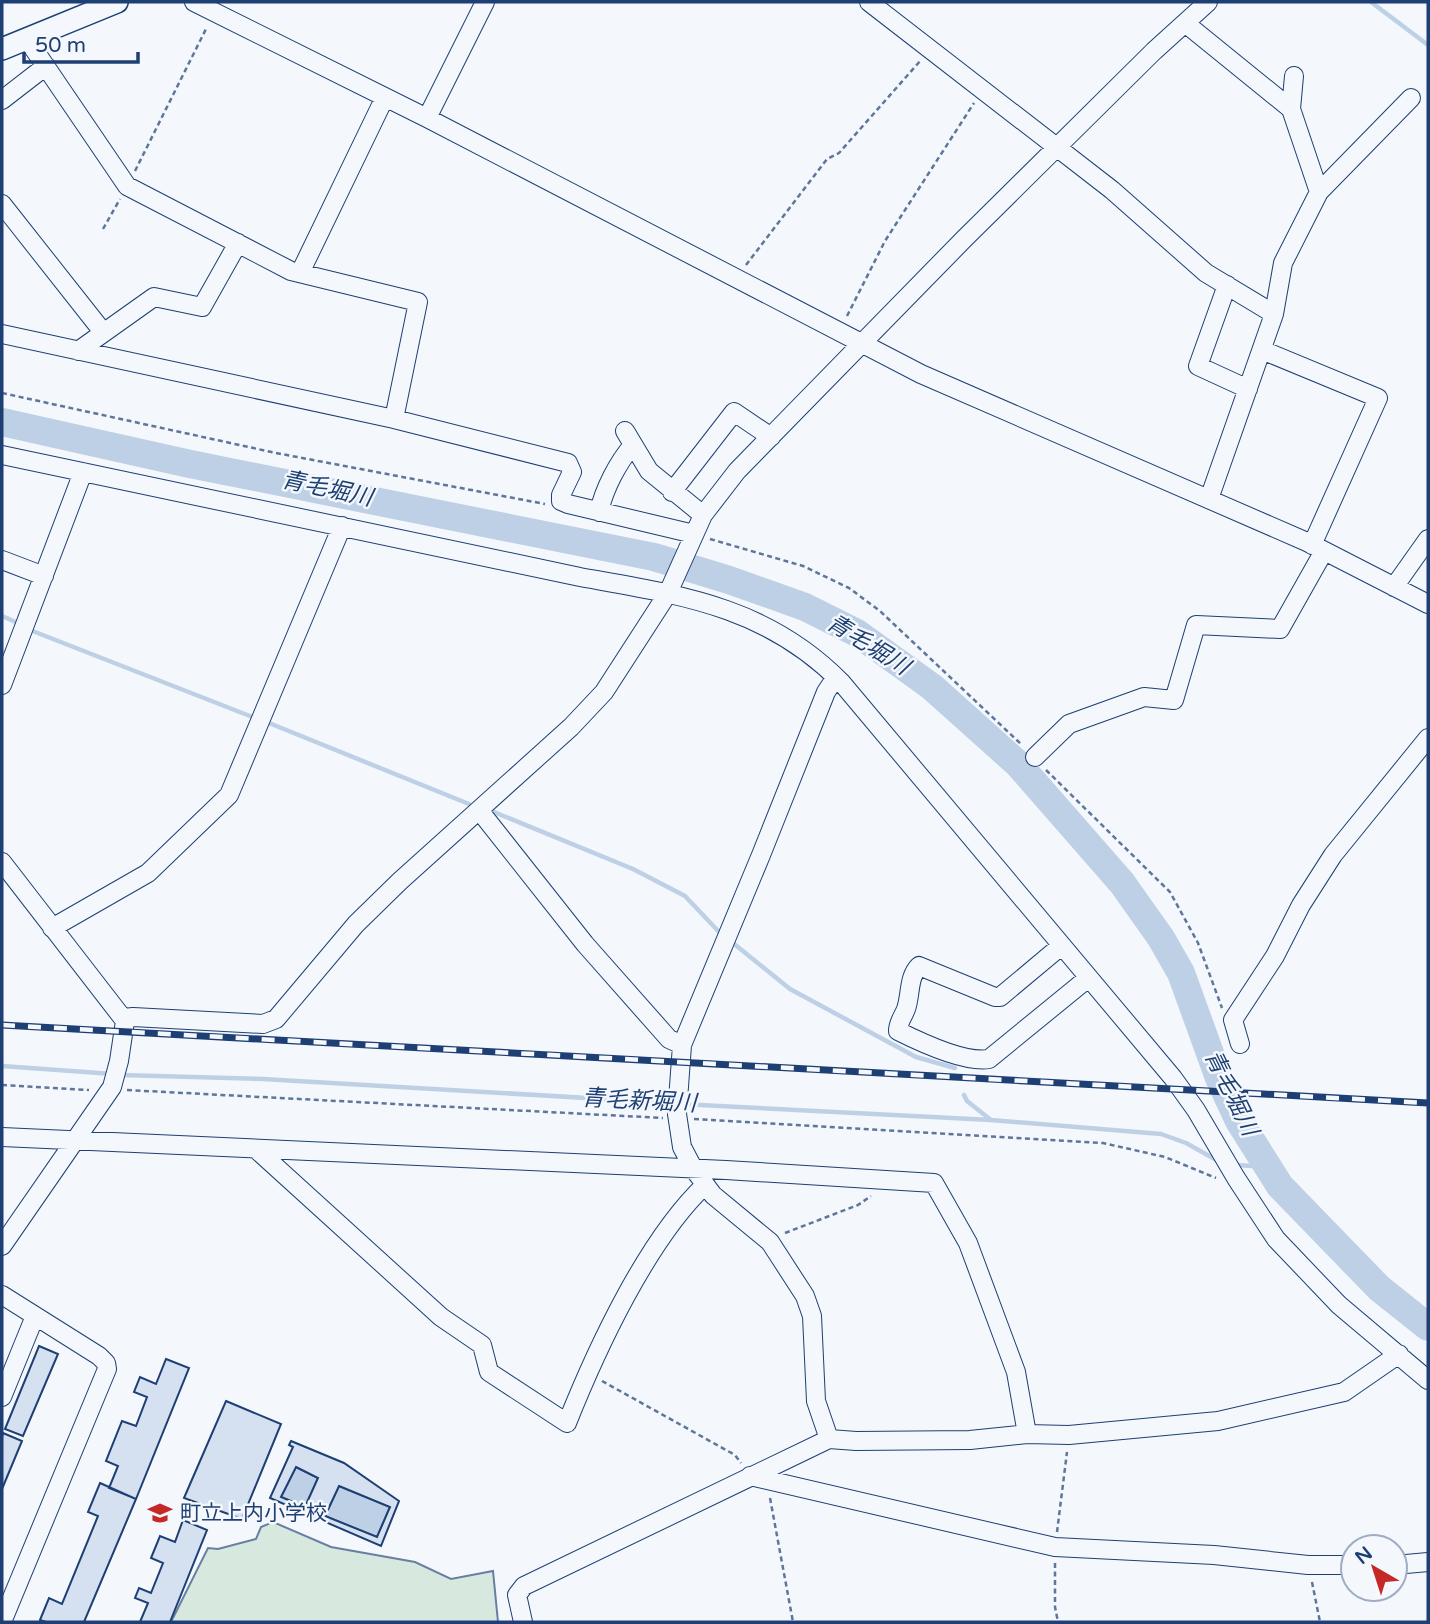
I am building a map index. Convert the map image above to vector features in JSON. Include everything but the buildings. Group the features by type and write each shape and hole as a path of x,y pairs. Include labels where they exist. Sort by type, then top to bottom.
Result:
{"main road":[{"path":"2,49 117,2"}],"street":[{"path":"194,2 427,118 921,374 1318,548 1428,604"},
{"path":"427,118 485,2"},
{"path":"869,2 1112,190 1206,273 1274,314"},
{"path":"124,1022 133,1017 263,1024 270,1022 283,1011 356,924 588,710 618,672 671,587 703,515 737,471 964,239 1208,2"},
{"path":"1185,23 1291,109"},
{"path":"27,39 127,186 291,271 418,302 394,419"},
{"path":"2,100 46,66"},
{"path":"1294,76 1291,109 1320,192"},
{"path":"300,273 385,97"},
{"path":"1209,499 1274,314 1283,263 1320,192 1411,98"},
{"path":"2,204 103,332"},
{"path":"78,351 154,297 202,307 238,243"},
{"path":"1227,285 1198,366 1248,389"},
{"path":"2,334 394,419 568,463 572,472 561,495 561,501 691,540"},
{"path":"1035,757 1069,724 1144,696 1174,699 1196,625 1280,629 1318,548 1378,398 1262,349"},
{"path":"666,487 734,412 771,437"},
{"path":"598,512 625,453 629,438 649,471 703,515"},
{"path":"2,455 580,577 671,587 759,622 809,653 836,677 1087,979 1173,1078 1217,1146 1228,1178 1276,1239 1339,1305 1428,1380"},
{"path":"2,685 83,472"},
{"path":"52,928 148,873 229,795 342,526"},
{"path":"1394,587 1428,539"},
{"path":"2,560 44,576"},
{"path":"829,1439 816,1401 812,1316 805,1296 770,1242 713,1195 705,1185 682,1147 678,1117 682,1045 826,692 836,677"},
{"path":"1240,1044 1233,1020 1275,956 1301,905 1334,855 1428,738"},
{"path":"479,810 585,944 669,1039 682,1045"},
{"path":"2,862 124,1022 119,1061 109,1088 2,1246"},
{"path":"1061,946 1000,997 919,966 914,971 898,1031 926,1045 980,1060 989,1059 1087,979"},
{"path":"2,1137 693,1168 934,1183 968,1243 1016,1372 1027,1434"},
{"path":"256,1149 441,1317 482,1345 489,1372 567,1423 587,1373 645,1265 687,1202 705,1185"},
{"path":"2,1295 99,1356 106,1363 107,1369 2,1622"},
{"path":"2,1397 35,1316"},
{"path":"523,1622 517,1595 524,1586 758,1478 829,1439 970,1440 1027,1434 1069,1435 1218,1421 1344,1392 1399,1354"},
{"path":"758,1478 1055,1547 1339,1565"},
{"path":"1409,1564 1428,1562"}],"path":[{"path":"103,229 215,12"},
{"path":"736,278 827,159 839,153 931,49"},
{"path":"839,332 885,242 983,89"},
{"path":"2,393 302,458 552,505 561,501"},
{"path":"691,540 803,566 849,588 880,611 1035,757 1170,891 1198,943 1225,1015 1233,1020"},
{"path":"2,1085 678,1117 1103,1143 1165,1157 1228,1178"},
{"path":"770,1242 777,1236 858,1205 890,1180"},
{"path":"587,1373 735,1455 758,1478 793,1622"},
{"path":"1058,1622 1055,1607 1055,1547 1069,1435"},
{"path":"1308,1565 1320,1622"}],"shaded area":[{"path":"273,1522 331,1547 415,1562 451,1579 493,1571 498,1622 171,1622 208,1548 218,1549 256,1539 261,1527"}],"water":[{"path":"296,1467 318,1478 305,1507 281,1497"},
{"path":"339,1486 390,1507 377,1537 325,1516"}],"waterway":[{"path":"1371,2 1428,45"},
{"name":"青毛堀川","path":"2,422 190,464 654,557 805,607 857,633 932,687 1018,764 1122,883 1161,938 1181,973 1219,1078 1239,1121 1280,1186 1379,1288 1428,1327"},
{"path":"2,616 18,623"},
{"path":"30,630 255,718"},
{"path":"269,723 469,804"},
{"path":"494,812 633,869 685,896 721,934"},
{"path":"733,943 790,989 916,1057 955,1068"},
{"name":"青毛新堀川","path":"2,1066 113,1074"},
{"name":"青毛新堀川","path":"121,1075 263,1079 672,1103"},
{"path":"964,1095 967,1101 991,1120"},
{"name":"青毛新堀川","path":"680,1104 991,1120 1161,1134 1186,1143 1220,1162"},
{"name":"青毛新堀川","path":"1236,1165 1269,1167"}],"railway":[{"path":"2,1025 1428,1103"}],"place":[{"name":"町立上内小学校","path":"160,1513"}]}
